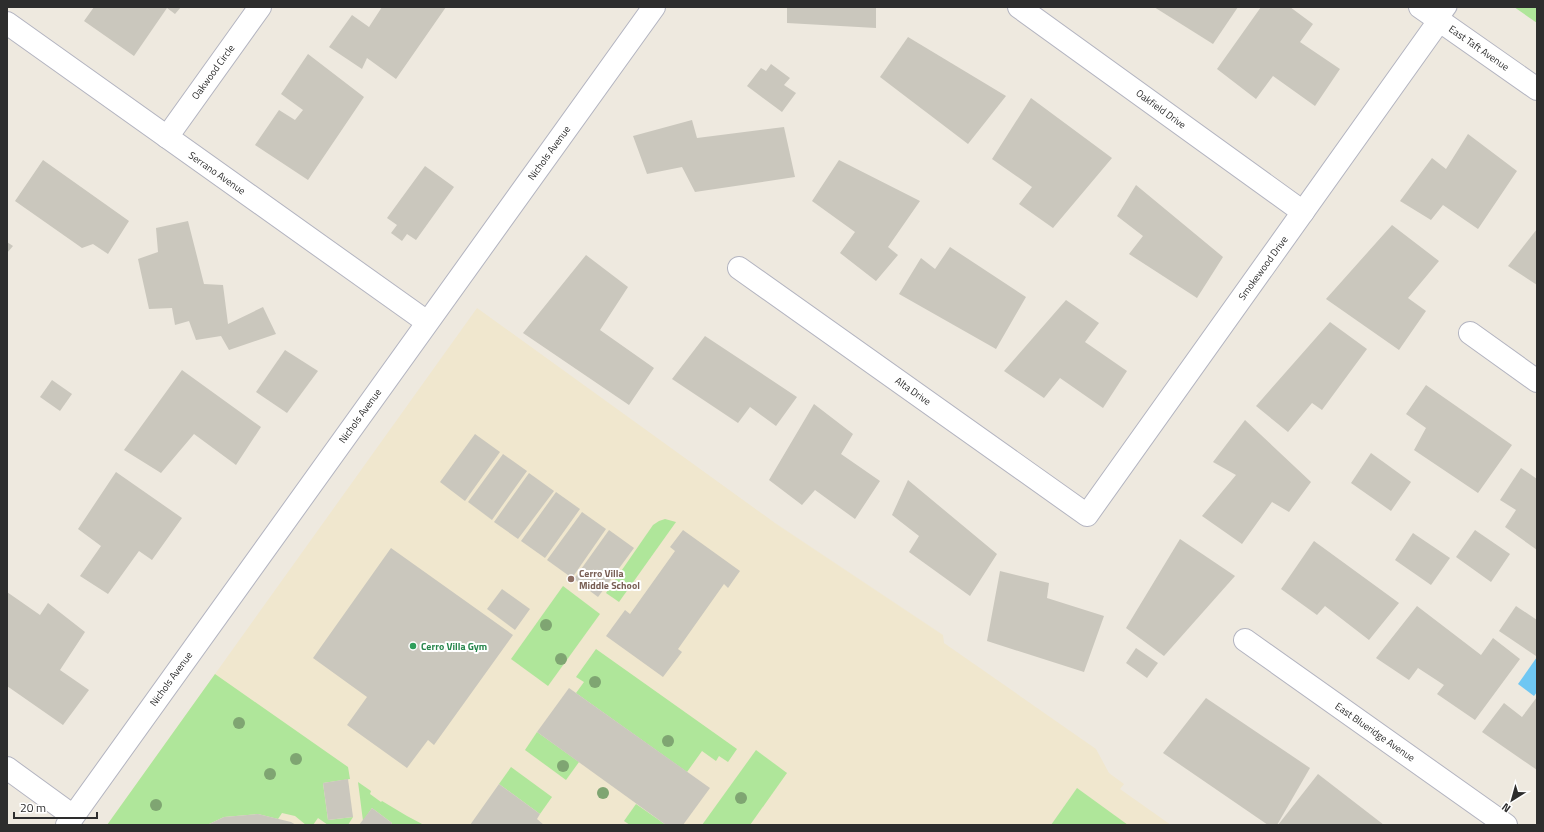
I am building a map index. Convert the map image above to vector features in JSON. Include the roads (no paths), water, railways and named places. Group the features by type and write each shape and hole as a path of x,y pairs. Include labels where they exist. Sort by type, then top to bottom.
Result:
{"street":[{"name":"Oakwood Circle","path":"167,137 260,7"},
{"name":"Nichols Avenue","path":"70,820 654,7"},
{"name":"Oakfield Drive","path":"1019,7 1303,212"},
{"name":"East Taft Avenue","path":"1420,7 1444,14 1537,89"},
{"name":"Smokewood Drive","path":"1086,515 1444,14"},
{"name":"Serrano Avenue","path":"7,23 427,322"},
{"name":"Alta Drive","path":"739,268 1086,515"},
{"path":"1470,333 1537,381"},
{"name":"East Blueridge Avenue","path":"1245,640 1506,825"},
{"path":"7,768 70,820"}],"water":[{"path":"1537,657 1537,692 1534,696 1518,684"}],"place":[{"name":"Cerro Villa Middle School","path":"571,579"},
{"name":"Cerro Villa Gym","path":"413,646"}]}
